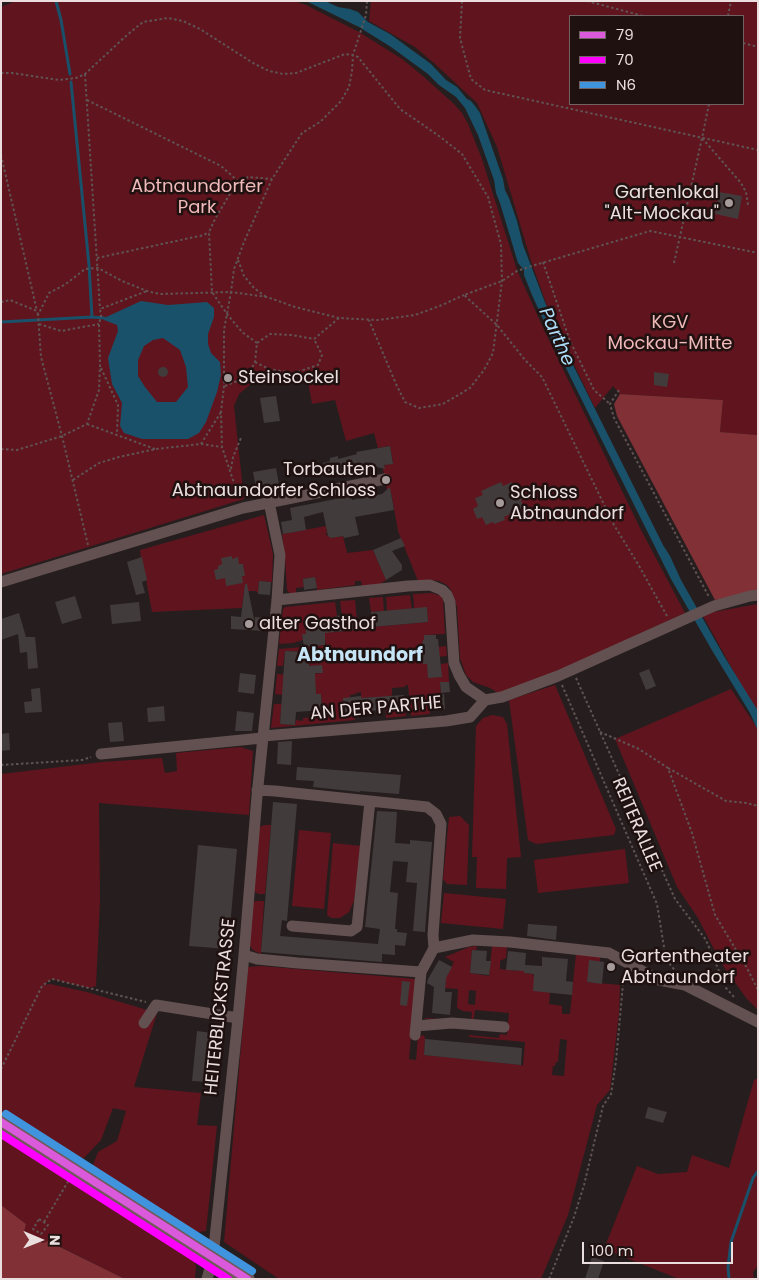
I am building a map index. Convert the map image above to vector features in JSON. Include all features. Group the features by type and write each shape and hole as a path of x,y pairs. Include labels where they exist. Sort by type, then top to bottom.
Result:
{"main road":[{"path":"1,1122 247,1279"}],"street":[{"path":"1,582 243,508 385,479"},
{"name":"HEITERBLICKSTRASSE","path":"208,1279 213,1257 238,1018 257,790 277,600 280,555 269,502"},
{"path":"277,600 408,586 430,586 442,590 450,602 454,662 459,675 466,687 485,700 502,697 558,676 714,606 758,595"},
{"name":"AN DER PARTHE","path":"262,737 446,721 470,717 485,700"},
{"path":"101,754 262,737"},
{"path":"257,790 427,808 436,814 441,824 433,935 434,948 421,972 416,1030 452,1023 504,1027"},
{"path":"292,926 351,931 357,927 370,801"},
{"path":"434,948 473,940 510,942 609,953 658,980 686,985 758,1022"},
{"path":"244,955 257,959 282,962 421,972"},
{"path":"144,1023 156,1005 238,1018"}],"path":[{"path":"243,508 222,447 221,412 224,386 224,330 234,269 272,179 302,133 320,122 341,101 349,87 353,55 366,15 367,1"},
{"path":"462,1 460,38 471,79 485,90 758,150"},
{"path":"587,1 639,15"},
{"path":"728,15 731,1"},
{"path":"1,73 12,72 58,80 76,78 86,74 126,35 143,22 168,18 183,21 200,29 253,63 269,71 282,74 296,73 344,54 358,57 400,109 462,154 488,197 501,244 502,281 493,353 484,370 470,388 443,404 419,408 405,402 369,320"},
{"path":"744,43 758,47"},
{"path":"86,74 101,316 99,324 99,390 87,424"},
{"path":"87,100 221,166 240,183"},
{"path":"674,263 709,105"},
{"path":"702,138 740,183 746,192 748,204"},
{"path":"1,155 38,315 41,357 73,480 90,555"},
{"path":"98,258 204,235 209,232 234,187 248,177 272,179"},
{"path":"238,260 244,276 254,288 267,297 295,308 339,318 378,320 415,315 502,281 517,271 535,264 650,231 758,253"},
{"path":"209,232 212,292 242,332 257,343"},
{"path":"544,262 570,341 594,390 610,404 614,418 714,606"},
{"path":"38,315 48,293 66,284 85,269 92,268 98,268 122,281 160,294 231,292 267,297"},
{"path":"100,310 147,291"},
{"path":"464,295 497,325 525,360 542,377 614,525 638,564 671,625"},
{"path":"1,302 10,300 37,311"},
{"path":"314,339 339,318"},
{"path":"39,324 61,331 99,324"},
{"path":"224,386 247,377 255,362 257,343 270,334 292,334 314,339"},
{"path":"255,362 269,369 294,373 318,365 322,355 314,339"},
{"path":"100,365 118,405 117,434"},
{"path":"610,404 619,390"},
{"path":"200,444 221,412"},
{"path":"1,449 17,450 62,436 87,424 156,449"},
{"path":"230,471 240,438"},
{"path":"73,480 99,462 119,457 156,449 200,444 222,447"},
{"path":"572,669 675,899 706,940 726,988 736,1000"},
{"name":"REITERALLEE","path":"558,676 657,904 666,959 686,985"},
{"path":"600,732 639,749 726,801 758,806"},
{"path":"1,765 82,760 101,754"},
{"path":"668,768 692,833 715,915 758,990"},
{"path":"549,1279 574,1217 603,1106 611,1094 625,962"},
{"path":"1,1069 42,986 52,979 156,1005"},
{"path":"44,1222 75,1170"},
{"path":"39,1219 44,1222 48,1224 41,1234 32,1229 39,1219"}],"green space":[{"name":"Abtnaundorfer Park","path":"16,1 294,1 306,5 359,32 402,59 454,104 468,124 482,159 517,270 545,332 640,528 685,613 581,661 500,694 473,682 466,675 460,658 457,607 451,590 447,585 439,581 418,581 398,531 391,492 387,490 383,469 385,465 393,463 390,446 378,448 374,433 346,441 335,400 312,404 307,376 251,384 239,394 234,406 244,499 1,574 1,7"},
{"name":"KGV Mockau-Mitte","path":"371,1 758,1 758,435 720,432 723,400 620,394 613,386 595,408 551,317 531,261 497,147 477,103 415,47 369,21"},
{"path":"264,515 273,554 272,582 259,581 258,593 256,591 244,592 242,608 152,612 140,550"},
{"path":"326,526 327,533 325,534 331,538 343,536 347,553 373,550 386,580 380,584 362,586 361,581 355,581 355,585 317,590 315,577 303,579 304,587 296,588 296,593 290,593 287,590 282,534"},
{"path":"432,593 441,596 443,600 445,634 424,635 422,647 416,647 416,651 420,650 421,655 439,653 438,647 446,646 447,656 423,658 423,664 427,664 441,677 441,664 448,663 449,682 440,682 441,694 429,695 430,714 411,716 408,685 406,685 405,687 392,688 392,695 390,696 391,708 405,708 406,716 386,718 385,697 361,698 361,692 350,695 350,698 343,699 344,717 354,716 355,720 271,728 274,704 307,703 281,710 280,724 295,725 296,720 303,721 303,718 323,716 321,694 316,694 316,687 282,695 275,694 277,674 322,673 322,665 310,666 309,664 302,664 307,652 285,651 283,666 277,666 279,649 326,645 321,618 305,619 306,634 302,634 303,640 279,644 283,609 285,607 335,602 337,632 350,630 353,620 352,614 342,615 340,601 355,600 358,631 372,630 372,627 428,622 427,608 414,608 413,594"},
{"path":"410,595 412,609 387,611 386,597"},
{"path":"383,597 384,611 371,612 369,598"},
{"path":"758,604 758,716 702,614"},
{"path":"555,685 616,829 614,835 536,844 528,840 509,700"},
{"path":"731,689 758,729 758,1010 747,999 721,963 698,918 677,887 615,739"},
{"path":"492,715 503,717 507,724 521,857 507,858 506,889 476,888 477,857 472,857 476,726 483,718"},
{"path":"240,747 253,751 249,815 99,803 100,901 96,986 89,988 52,979 43,985 50,984 87,992 157,1013 134,1087 201,1093 197,1125 217,1126 206,1231 199,1232 187,1230 91,1170 98,1152 117,1141 126,1111 113,1108 101,1140 80,1162 1,1112 1,774 102,762 162,758 165,773 177,771 176,753"},
{"path":"460,816 469,825 467,885 447,884 443,879 449,817"},
{"path":"271,825 265,894 259,894 253,891 259,827"},
{"path":"299,830 331,833 324,909 292,906"},
{"path":"333,843 362,846 354,901 349,912 340,918 331,918 327,915"},
{"path":"625,849 629,883 538,893 534,860"},
{"path":"444,893 506,899 503,929 441,923"},
{"path":"264,901 261,954 253,950 248,943 252,902"},
{"path":"477,946 476,950 472,950 470,973 489,976 492,946 507,947 506,958 500,961 500,969 524,970 524,973 533,974 534,978 550,993 549,1004 562,1006 562,1014 570,1014 576,954 600,957 600,962 587,982 620,985 619,1013 610,1090 597,1105 568,1215 541,1279 279,1279 224,1242 248,967 261,966 416,979 409,1059 416,1060 418,1037 424,1035 424,1055 466,1059 468,1043 479,1044 477,1060 523,1066 525,1042 469,1037 469,1035 499,1038 500,1034 507,1035 509,1013 475,1010 473,1023 425,1019 471,1021 472,1012 457,1008 458,989 445,988 446,982 444,981 454,962 445,957 469,947","holes":["469,990 476,991 475,1005 468,1004","560,1039 567,1040 564,1076 552,1075 553,1066 558,1062"]},
{"path":"758,1078 758,1266 753,1272 754,1279 679,1279 604,1249 637,1166 658,1174 687,1172 692,1155 729,1168 754,1080"},
{"path":"1,1131 182,1246 191,1253 196,1266 195,1279 125,1279 49,1241 44,1243 24,1231 26,1224 1,1205"}],"shaded area":[{"path":"620,394 723,400 720,432 758,435 758,591 715,600 617,416 614,404"},
{"path":"1,1205 26,1224 24,1232 43,1243 48,1241 125,1279 1,1279"}],"water":[{"name":"Parthe","path":"306,1 325,1 338,7 358,12 368,22 390,34 431,64 446,80 457,87 471,101 480,113 517,221 523,245 569,359 681,580 758,711 758,731 750,713 671,579 557,350 532,295 524,275 524,270 518,263 496,193 494,180 478,135 465,108 456,97 391,47 359,27"},
{"path":"141,301 168,305 207,302 214,308 214,317 208,334 208,344 211,353 220,362 221,375 206,422 199,433 188,439 142,439 124,433 120,426 122,403 112,384 108,358 118,331 117,325 104,320 104,318","holes":["163,338 180,350 186,367 188,387 176,402 157,402 138,376 138,360 144,346 153,340"]}],"building":[{"name":"Gartenlokal \"Alt-Mockau\"","path":"719,192 742,196 738,219 715,214"},
{"path":"161,367 165,367 168,372 167,376 161,377 158,374 158,370"},
{"path":"654,372 669,374 667,387 654,385"},
{"path":"276,396 280,421 264,423 260,398"},
{"path":"390,446 393,464 384,465 385,469 377,467 360,469 327,477 323,463 330,461 330,458 338,456 338,459 357,454 356,452"},
{"path":"276,468 279,484 256,488 253,472"},
{"name":"Schloss Abtnaundorf","path":"501,482 503,486 512,482 517,491 521,489 525,498 521,500 524,508 504,517 505,520 486,525 482,517 477,519 473,509 478,506 475,498 483,495 481,491"},
{"path":"390,487 394,510 355,517 359,535 331,538 328,536 323,512 304,517 306,530 283,534 281,522 292,520 290,508 351,496 352,500 382,494"},
{"path":"401,538 405,546 392,551 402,565 402,570 386,580 373,550"},
{"path":"232,556 232,559 238,557 239,564 243,564 245,576 242,576 243,583 226,586 225,578 216,580 214,570 218,569 218,566 222,564 221,558"},
{"path":"142,557 147,580 142,582 145,593 136,595 127,562"},
{"path":"315,577 317,588 304,590 303,579"},
{"path":"259,581 271,582 270,595 258,594"},
{"name":"alter Gasthof","path":"245,584 247,584 255,624 255,617 268,618 266,631 231,629 231,616 241,617"},
{"path":"75,596 82,618 62,624 55,602"},
{"path":"139,602 141,621 112,624 110,605"},
{"path":"427,607 428,622 372,627 371,612"},
{"path":"19,613 26,637 35,637 38,668 28,669 27,652 20,653 18,634 1,640 1,619"},
{"path":"352,614 354,630 325,633 325,645 304,647 302,634 306,634 305,619"},
{"path":"424,635 436,635 436,639 438,639 442,677 428,678 427,664 423,664 422,642"},
{"path":"285,651 307,652 309,666 322,665 323,673 315,673 316,694 321,694 322,710 296,712 295,725 280,724"},
{"path":"649,669 656,686 646,690 639,673"},
{"path":"240,673 256,675 254,694 238,692"},
{"path":"440,682 449,682 450,692 441,693"},
{"path":"40,688 42,712 25,713 24,702 32,701 31,689"},
{"path":"444,694 445,709 430,710 430,705 428,704 429,695"},
{"path":"404,695 405,708 367,711 367,715 344,717 343,698"},
{"path":"164,706 165,721 148,722 147,708"},
{"path":"237,711 254,713 252,731 235,731"},
{"path":"122,722 124,741 110,742 108,723"},
{"path":"9,733 10,750 1,751 1,734"},
{"path":"292,741 291,765 277,764 278,742"},
{"path":"297,767 401,775 399,794 313,787 314,781 296,780"},
{"path":"273,802 297,804 287,921 282,920 280,936 378,944 380,929 365,927 377,811 397,812 395,843 410,844 410,840 432,842 425,932 413,931 417,883 406,882 408,862 393,861 390,892 398,893 395,929 397,929 397,932 407,933 405,946 395,945 395,955 382,954 382,962 261,952"},
{"path":"198,845 237,849 228,949 189,946"},
{"path":"528,924 557,926 556,940 527,936"},
{"path":"472,950 487,951 486,961 491,961 489,975 470,973"},
{"path":"508,951 526,953 525,965 542,966 542,957 568,959 566,981 573,982 572,995 533,991 534,974 524,973 524,971 506,970"},
{"path":"439,960 452,967 446,978 445,992 452,992 450,1015 432,1013 434,987 427,983"},
{"path":"589,960 604,962 602,984 587,982"},
{"path":"402,981 410,982 407,1006 400,1005"},
{"path":"197,1031 212,1033 208,1082 192,1081"},
{"path":"425,1039 522,1048 521,1065 424,1055"},
{"path":"648,1107 667,1112 663,1123 645,1118"},
{"path":"592,1257 604,1261 598,1279 585,1279"}],"waterway":[{"path":"56,1 70,74"},
{"path":"71,82 89,265 92,317"},
{"path":"1,322 104,318"},
{"path":"729,1279 728,1267 731,1242 753,1178 758,1171"}],"transit line":[{"name":"N6","path":"6,1114 252,1271"},
{"name":"79","path":"1,1122 247,1279"},
{"name":"70","path":"1,1134 228,1279"}],"place":[{"name":"Gartenlokal \"Alt-Mockau\"","path":"729,203"},
{"name":"Steinsockel","path":"228,378"},
{"name":"Torbauten Abtnaundorfer Schloss","path":"386,480"},
{"name":"Schloss Abtnaundorf","path":"500,503"},
{"name":"alter Gasthof","path":"249,624"},
{"name":"Gartentheater Abtnaundorf","path":"611,967"}],"district":[{"name":"Abtnaundorf","path":"360,656"}]}
